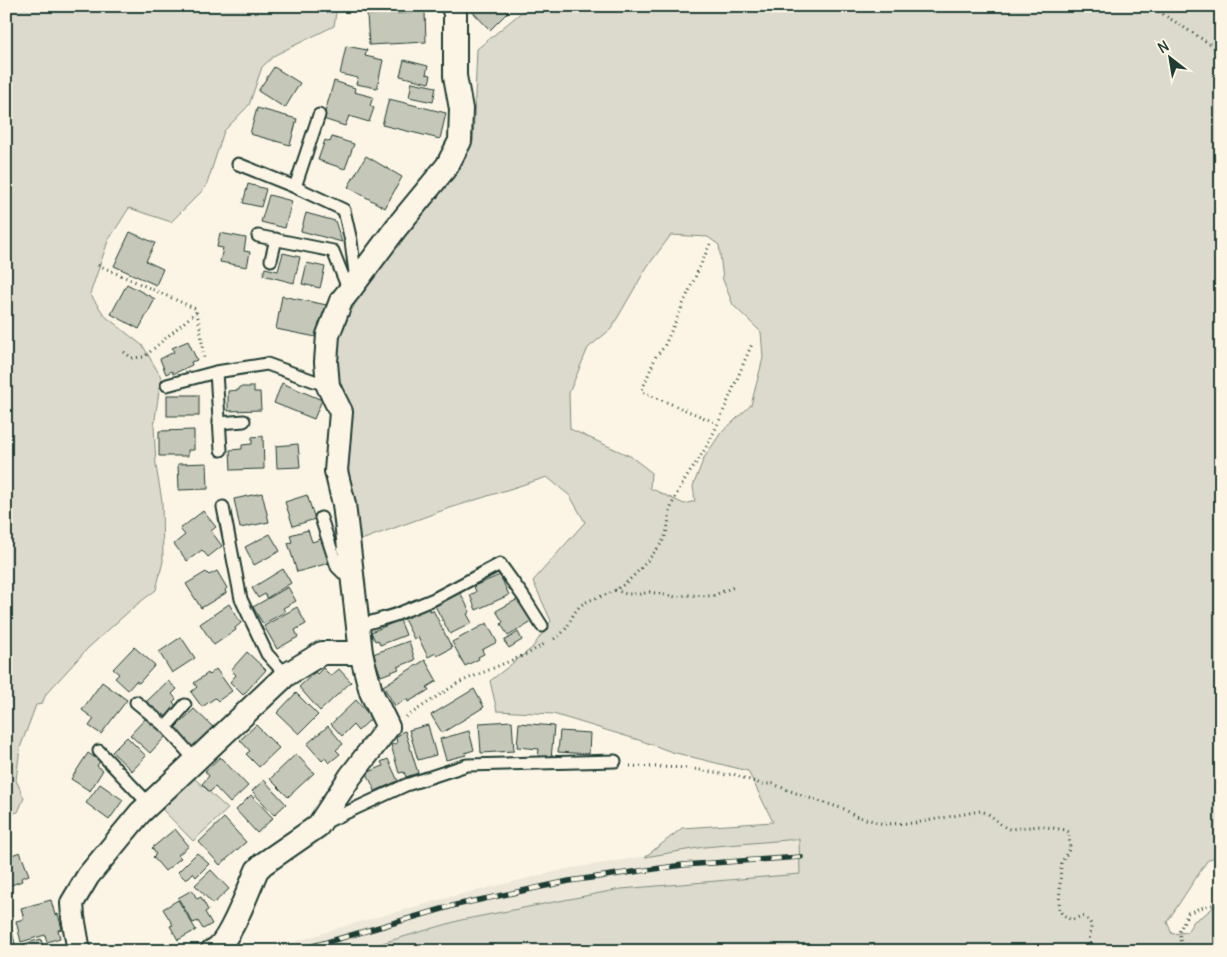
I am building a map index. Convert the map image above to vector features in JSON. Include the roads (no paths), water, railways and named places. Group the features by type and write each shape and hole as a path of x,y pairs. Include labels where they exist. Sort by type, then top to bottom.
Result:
{"street":[{"path":"212,951 218,949 231,930 257,870 318,826 350,777 388,727 371,692 361,653 344,504 336,471 341,412 328,386 326,356 328,334 342,301 396,228 447,166 460,141 461,109 455,76 455,12 452,6"},
{"path":"79,951 72,903 88,876 149,804 286,675 322,653 361,653"}],"lane":[{"path":"295,187 319,115"},
{"path":"238,164 295,187 344,210 351,241 352,286"},
{"path":"258,236 334,251 352,286"},
{"path":"271,260 276,239"},
{"path":"167,385 212,373 267,364 328,386"},
{"path":"212,373 220,423 221,450"},
{"path":"220,423 244,421"},
{"path":"223,508 241,599 266,654 286,675"},
{"path":"321,518 337,567 353,582"},
{"path":"358,626 395,615 434,599 500,564 542,626"},
{"path":"136,702 166,727 195,760"},
{"path":"166,727 185,705"},
{"path":"98,751 149,804"},
{"path":"318,826 406,785 467,765 615,761"}],"railway":[{"path":"296,951 456,905 569,881 683,865 801,857"}]}
